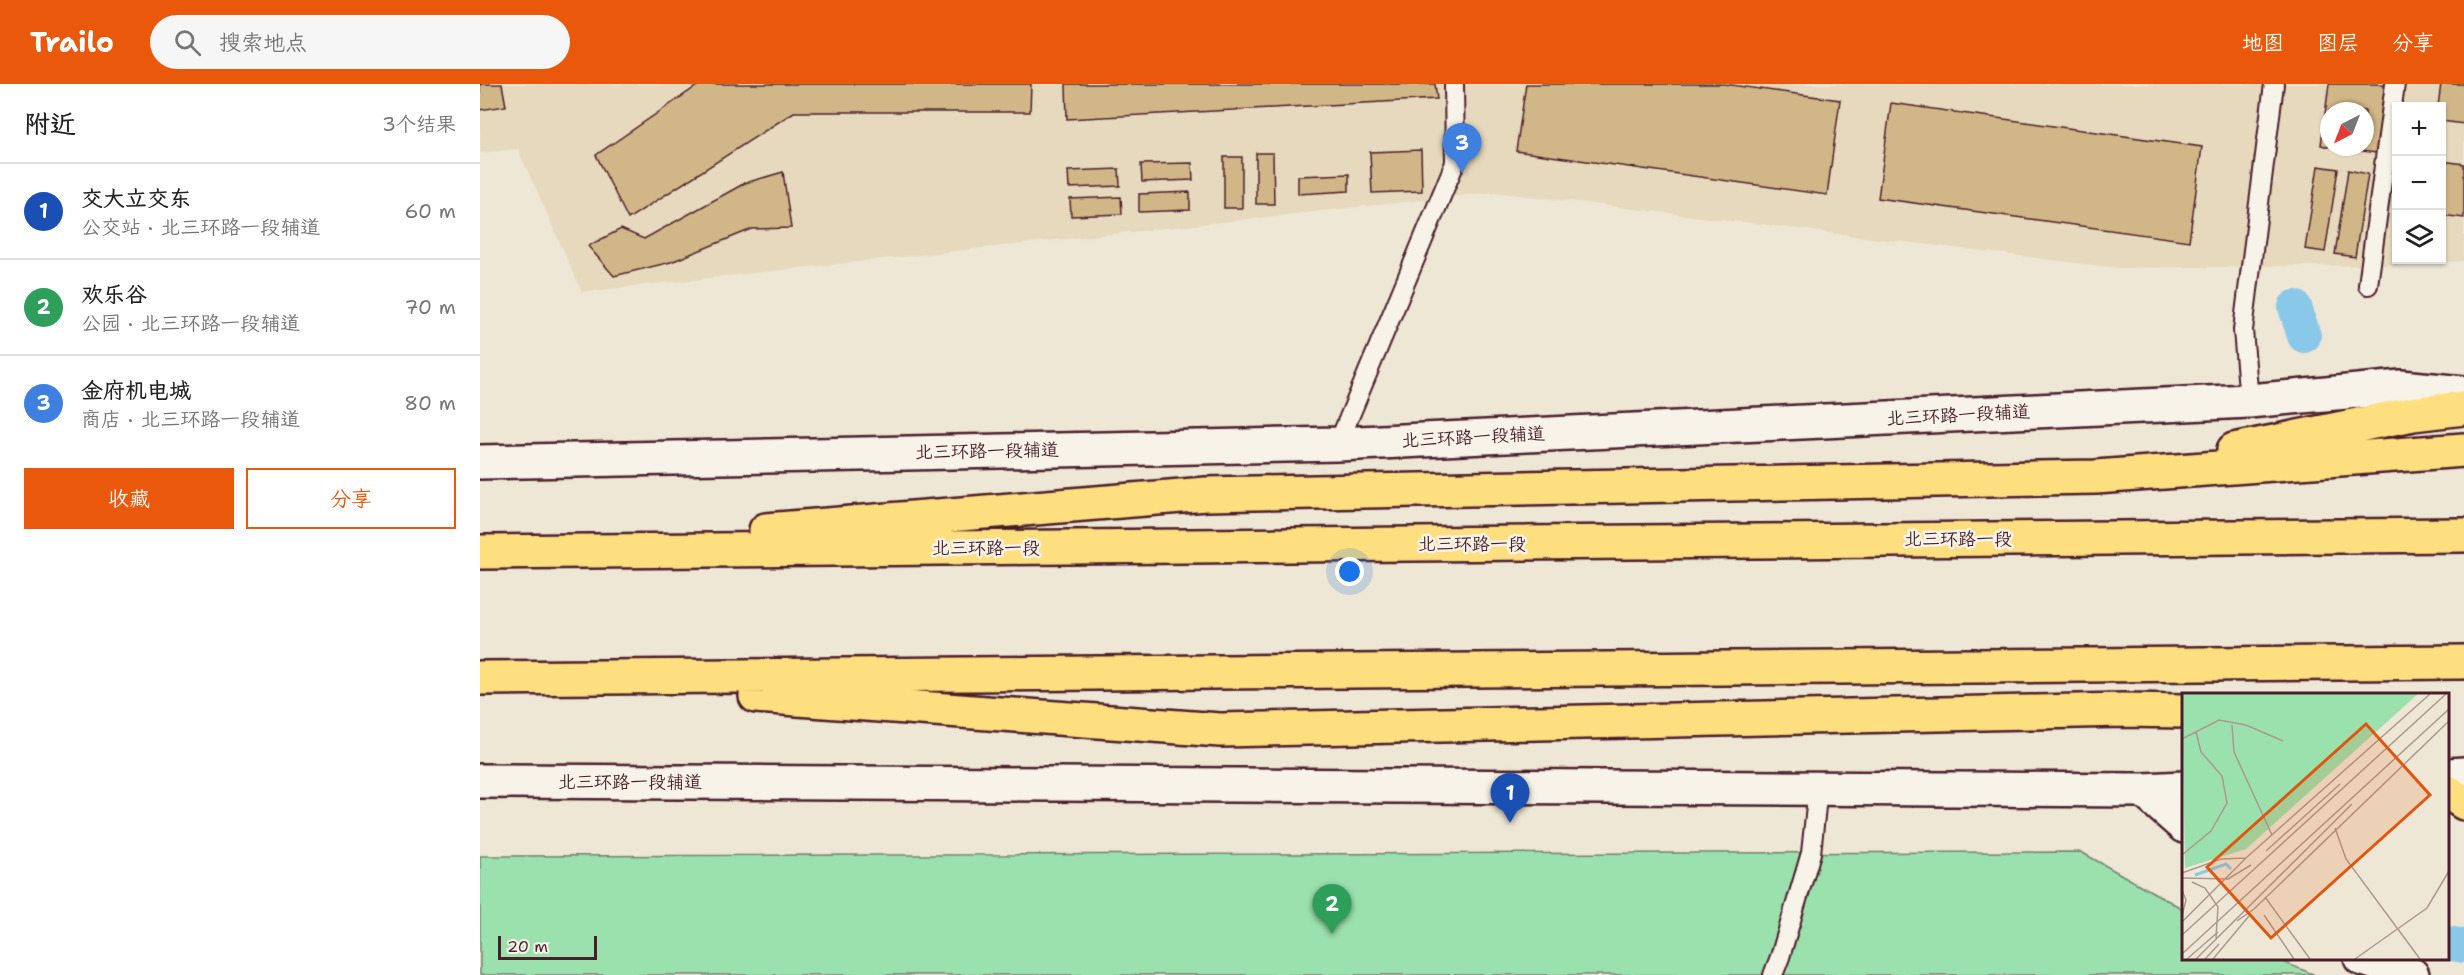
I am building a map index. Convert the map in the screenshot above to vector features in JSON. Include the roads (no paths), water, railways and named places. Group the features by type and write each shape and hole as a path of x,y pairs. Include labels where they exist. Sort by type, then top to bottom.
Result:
{"highway":[{"path":"2097,477 2413,414 2464,408"},
{"path":"488,552 1206,494 2097,477 2464,450"},
{"name":"北三环路一段","path":"488,552 2464,535"},
{"path":"480,678 2464,662"},
{"path":"518,678 1220,730 2111,710 2182,711"},
{"path":"2449,793 2464,803"}],"main road":[{"path":"2401,387 2464,377"},
{"name":"北三环路一段辅道","path":"480,462 1338,444 2249,401 2401,387 2464,393"},
{"path":"2449,775 2464,774"},
{"name":"北三环路一段辅道","path":"480,781 2143,790 2182,788"},
{"path":"2143,790 2182,824"},
{"path":"2367,960 2412,975"}],"lane":[{"path":"1338,444 1455,163 1454,84"},
{"path":"2249,401 2243,330 2274,84"},
{"path":"2368,285 2395,84"},
{"path":"1773,975 1811,853 1818,788"}],"waterway":[{"path":"2295,307 2304,336"},
{"path":"2449,943 2464,946"}],"place":[{"name":"金府机电城","path":"1462,173"},
{"name":"交大立交东","path":"1510,823"},
{"name":"欢乐谷","path":"1332,934"}]}
